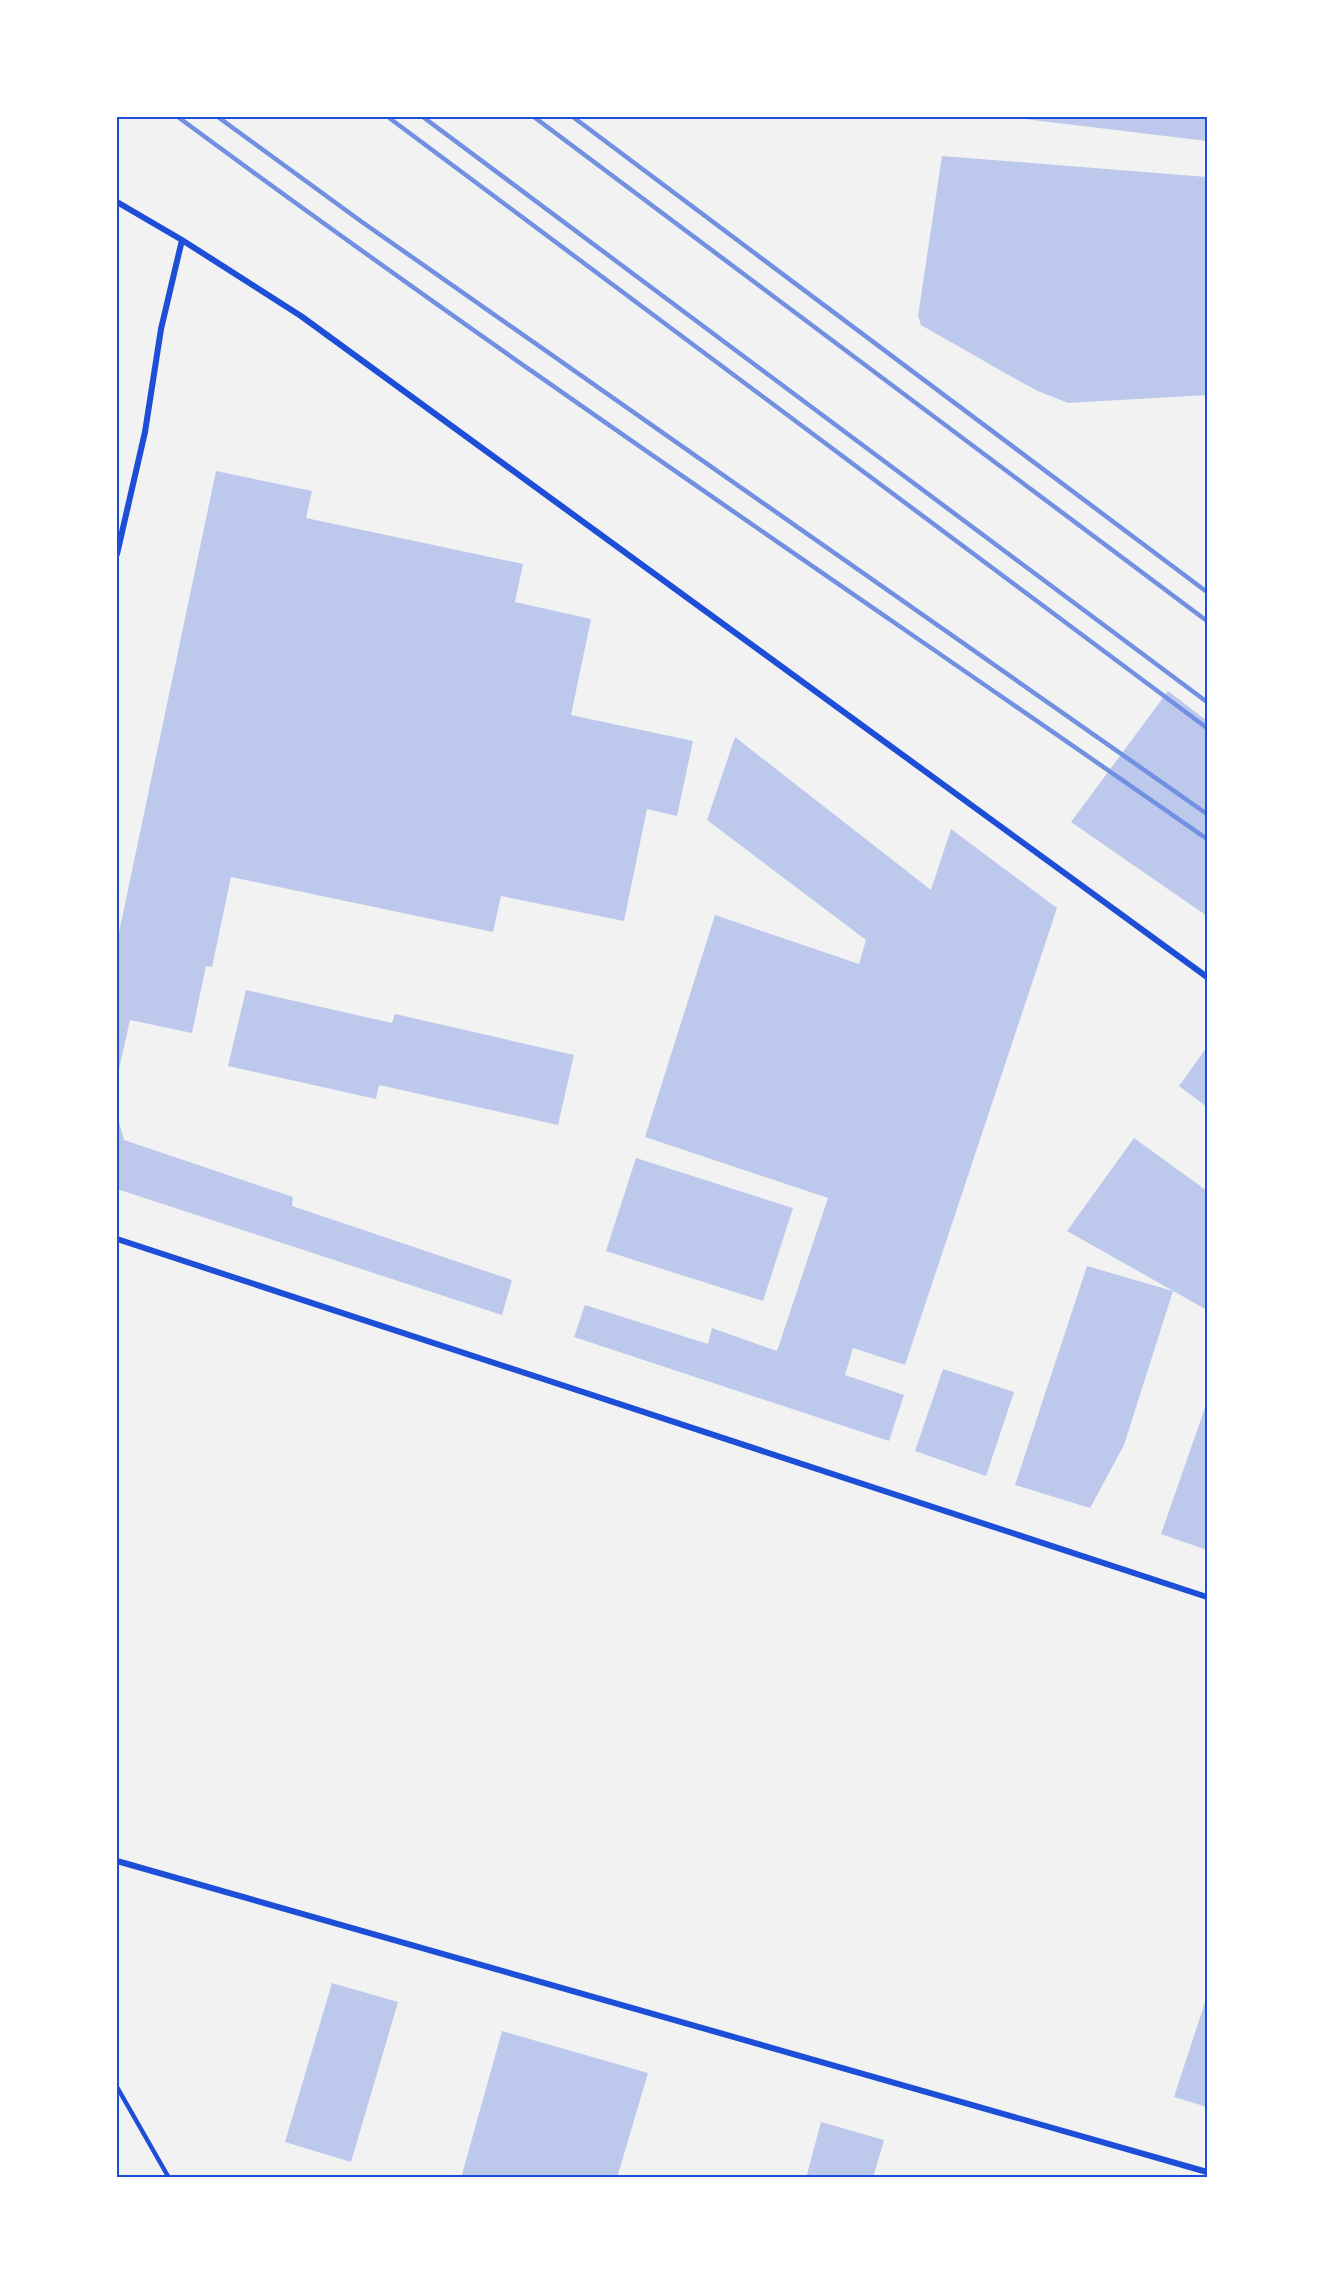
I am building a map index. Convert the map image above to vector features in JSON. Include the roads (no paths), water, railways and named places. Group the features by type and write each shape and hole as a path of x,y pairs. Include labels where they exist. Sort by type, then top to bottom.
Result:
{"street":[{"path":"117,202 182,240 301,316 1207,977"},
{"path":"117,554 145,432 161,329 182,240"},
{"path":"117,1239 1207,1597"},
{"path":"117,1861 1207,2172"}],"lane":[{"path":"117,2087 169,2178"}],"railway":[{"path":"178,117 561,392 1207,839"},
{"path":"218,117 362,222 1207,814"},
{"path":"388,117 1207,728"},
{"path":"423,117 1207,702"},
{"path":"534,117 1207,621"},
{"path":"573,117 1207,592"}]}
